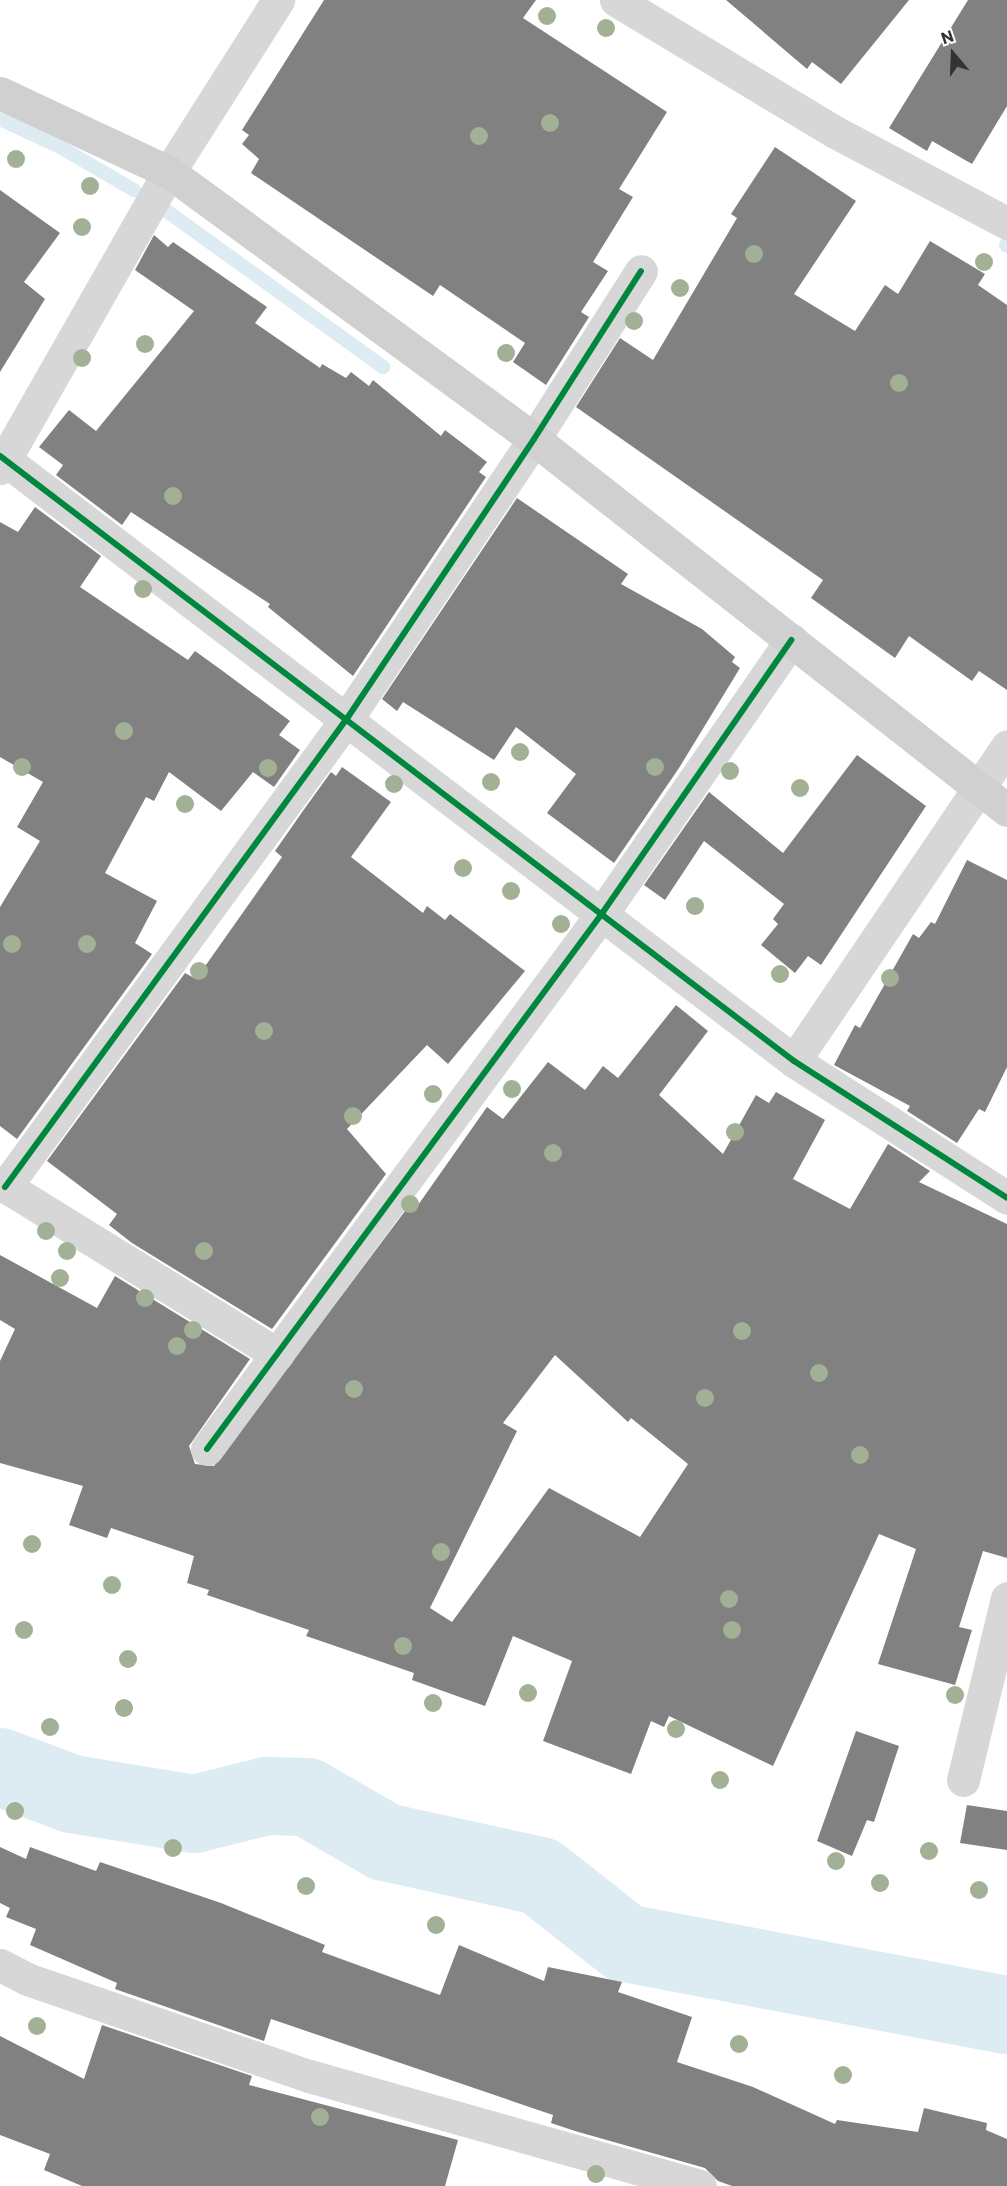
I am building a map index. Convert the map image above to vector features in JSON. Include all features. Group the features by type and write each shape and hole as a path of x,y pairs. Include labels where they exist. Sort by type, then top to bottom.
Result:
{"main road":[{"path":"0,93 169,172 534,440 1007,810"}],"street":[{"path":"278,0 169,172 2,461 348,717 794,1061 1007,1198"},
{"path":"616,0 835,132 1007,223"},
{"path":"277,1354 2,1185 348,717 534,440 641,271"},
{"path":"207,1449 603,912 791,640"},
{"path":"794,1061 1007,746"},
{"path":"963,1780 1007,1598"},
{"path":"0,1965 59,1990 309,2076 700,2186"}],"building":[{"path":"324,0 536,0 523,18 667,112 619,189 633,197 593,262 608,271 581,312 589,317 546,385 513,362 525,343 440,285 433,296 251,173 259,159 242,144 249,135 242,130"},
{"path":"726,0 909,0 841,84 812,62 807,69"},
{"path":"968,0 1007,0 1007,106 972,164 932,141 927,151 889,128"},
{"path":"775,147 856,201 794,294 855,331 885,285 898,294 930,241 985,274 978,285 1007,305 1007,690 979,671 972,681 909,636 895,658 811,598 823,580 576,407 620,338 653,360 737,218 731,214"},
{"path":"0,190 60,233 24,282 45,299 0,372"},
{"path":"154,235 168,247 173,242 267,307 255,323 320,368 322,364 346,378 351,372 369,386 373,380 441,436 445,430 487,462 479,472 486,477 353,676 268,607 270,604 131,512 122,525 56,475 63,465 39,447 69,410 96,431 194,311 135,270"},
{"path":"517,498 628,574 621,584 702,629 735,657 732,662 740,668 679,768 614,863 547,813 576,774 516,727 494,760 403,702 397,711 382,699"},
{"path":"35,507 101,556 80,587 188,660 195,651 220,669 290,721 279,735 300,750 274,787 253,772 221,811 169,772 154,801 146,797 105,873 157,901 135,943 152,954 17,1139 0,1126 0,907 40,841 17,827 43,782 0,757 0,522 18,532"},
{"path":"857,755 926,806 821,965 808,956 795,973 761,945 778,924 773,919 784,904 704,841 665,900 644,885 709,792 783,853"},
{"path":"342,767 391,802 351,857 423,913 427,906 445,920 450,914 525,971 448,1064 427,1045 347,1129 386,1174 272,1329 132,1243 109,1225 117,1214 47,1161 185,973 196,979 282,857 275,851 331,772 336,776"},
{"path":"967,860 1007,880 1007,1067 985,1112 979,1109 957,1143 907,1111 910,1106 834,1065 855,1025 860,1028 913,934 919,938 931,922 935,924"},
{"path":"676,1005 708,1031 659,1095 723,1154 756,1095 769,1103 776,1092 825,1120 793,1179 850,1209 888,1144 930,1171 919,1182 1007,1224 1007,1558 983,1551 959,1627 972,1630 955,1685 878,1664 916,1549 879,1534 773,1766 669,1716 664,1727 651,1721 631,1774 543,1741 572,1661 513,1636 485,1706 412,1680 414,1673 306,1636 309,1630 207,1595 209,1590 187,1583 194,1556 111,1528 107,1538 69,1525 83,1486 0,1463 0,1361 15,1329 0,1320 0,1255 97,1308 115,1276 250,1359 189,1446 195,1464 214,1466 411,1203 416,1208 487,1107 503,1119 548,1062 585,1090 603,1066 618,1078","holes":["555,1355 628,1422 631,1418 688,1464 640,1537 549,1488 452,1622 430,1608 517,1431 503,1423"]},
{"path":"856,1731 899,1746 874,1822 867,1820 852,1856 817,1841"},
{"path":"967,1805 1007,1811 1007,1850 960,1843"},
{"path":"0,1847 26,1859 30,1847 96,1871 100,1862 221,1903 325,1945 322,1952 440,1995 459,1945 544,1981 548,1967 622,1982 618,1992 692,2017 677,2062 753,2087 835,2124 837,2120 918,2132 924,2108 987,2123 986,2130 1007,2139 1007,2186 732,2186 718,2181 705,2168 551,2123 553,2115 271,2019 264,2041 115,1989 117,1983 30,1945 36,1929 6,1917 10,1908 0,1903"},
{"path":"102,2025 252,2076 249,2085 458,2140 445,2186 82,2186 44,2170 50,2154 0,2135 0,2036 84,2079"}],"waterway":[{"path":"0,119 60,147 134,190"},
{"path":"157,204 383,367"},
{"path":"0,1767 72,1794 194,1814 267,1796 307,1797 385,1842 540,1876 625,1943 1007,2015"}],"cycle path":[{"path":"5,1187 348,717 534,439 641,271"},
{"path":"0,456 794,1061 1007,1198"},
{"path":"207,1449 603,912 791,640"}]}
